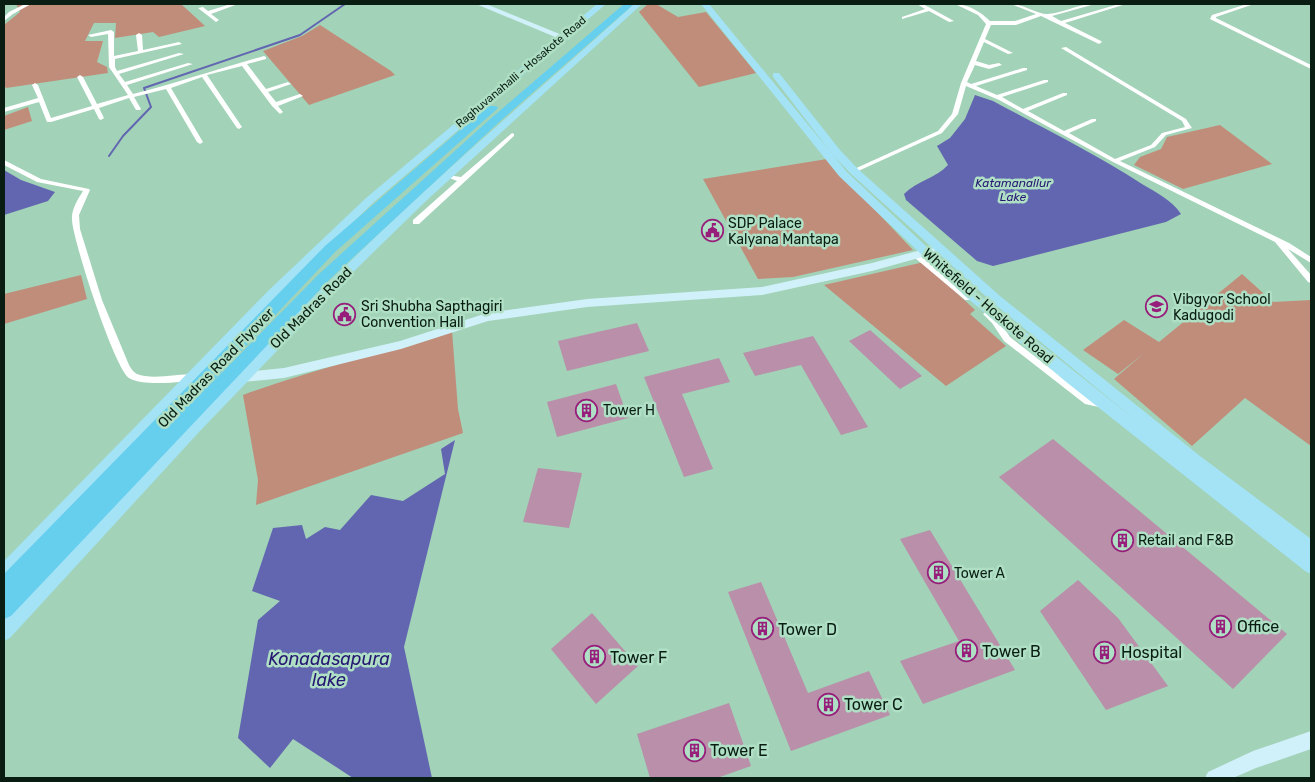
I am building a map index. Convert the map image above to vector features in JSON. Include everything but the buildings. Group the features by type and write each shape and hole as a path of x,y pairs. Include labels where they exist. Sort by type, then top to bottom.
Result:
{"highway":[{"path":"436,157 615,4"},
{"name":"Old Madras Road","path":"373,239 493,122 629,4"},
{"path":"436,157 440,140"},
{"name":"Old Madras Road Flyover","path":"4,609 218,377 330,249 436,157"},
{"name":"Old Madras Road Flyover","path":"4,588 218,377 325,276 373,239"}],"main road":[{"name":"Raghuvanahalli - Hosakote Road","path":"4,572 272,294 334,234 370,200 602,4"},
{"name":"Old Madras Road","path":"4,632 373,239 449,176 638,4"},
{"name":"Whitefield - Hoskote Road","path":"705,4 825,145 940,249 1064,356 1195,460 1311,548"},
{"name":"Whitefield - Hoskote Road","path":"715,4 769,67 848,180 923,255 1106,405 1311,566"}],"street":[{"path":"4,20 12,4"},
{"path":"8,14 28,4"},
{"path":"209,12 235,4"},
{"path":"480,4 563,37"},
{"path":"920,4 951,20"},
{"path":"961,4 980,14 988,23 1016,23 1092,4"},
{"path":"1013,4 1044,15 1099,42"},
{"path":"1060,23 1124,4"},
{"path":"1250,4 1214,16 1213,19 1311,68"},
{"path":"1026,9 1036,5"},
{"path":"201,8 209,12 216,20"},
{"path":"904,18 930,9"},
{"path":"854,171 940,132 955,114 968,85 972,62 983,40 988,23"},
{"path":"91,35 112,32 112,67 138,109"},
{"path":"139,35 141,52"},
{"path":"983,40 1010,53"},
{"path":"112,58 179,44"},
{"path":"1064,48 1184,120 1189,128 1164,134 1153,146 1115,161"},
{"path":"115,73 181,54"},
{"path":"35,85 49,121 131,96 168,88 204,75 264,58"},
{"path":"972,62 989,67 999,65"},
{"path":"123,84 190,64"},
{"path":"244,64 280,112"},
{"path":"968,85 1025,69"},
{"path":"204,75 239,127"},
{"path":"80,77 101,118"},
{"path":"996,97 1046,81"},
{"path":"264,92 288,84"},
{"path":"968,85 996,97 1115,161 1275,240 1311,260"},
{"path":"168,88 200,142"},
{"path":"1023,111 1065,94"},
{"path":"274,105 300,96"},
{"path":"4,110 41,99"},
{"path":"1064,134 1094,120"},
{"path":"416,222 512,135"},
{"path":"4,162 39,180 87,190 75,219 97,297 117,351 128,374 143,381 194,377"},
{"path":"449,176 462,180"},
{"path":"1275,240 1311,280"},
{"path":"242,377 284,373 401,345 487,316 588,303 762,291 923,255 940,249"},
{"path":"1214,778 1253,760 1311,740"}],"shaded area":[{"path":"16,4 181,4 205,26 159,37 153,32 115,38 116,23 94,23 85,41 103,41 97,62 107,67 108,73 6,88 4,85 4,25 20,12"},
{"path":"648,4 656,4 678,17 706,12 756,73 699,87 639,12"},
{"path":"320,25 395,75 309,105 263,51 302,36"},
{"path":"28,107 32,121 4,130 4,116"},
{"path":"1220,125 1272,164 1183,189 1134,165 1140,157 1161,149 1167,137"},
{"path":"827,159 913,250 793,277 758,279 703,179"},
{"path":"924,262 975,310 970,314 1006,346 946,386 824,285"},
{"path":"1242,274 1273,302 1311,300 1311,446 1245,398 1192,446 1114,379 1143,354 1118,374 1083,350 1124,320 1159,342"},
{"path":"81,275 87,299 4,324 4,294"},
{"path":"452,331 458,409 463,433 256,505 258,480 243,395"}],"water":[{"name":"Katamanallur Lake","path":"975,95 993,101 1106,162 1163,197 1181,214 1166,222 993,266 977,261 906,200 904,194 948,165 937,146 950,138 965,119"},
{"path":"4,170 21,180 55,192 48,201 4,215"},
{"name":"Konadasapura lake","path":"455,440 404,647 432,778 353,778 293,739 270,768 238,738 258,620 280,601 252,591 273,528 302,525 306,539 325,527 340,530 371,495 403,501 445,474 441,449"}],"waterway":[{"path":"109,156 123,136 151,107 144,88 300,35 345,4"}],"place":[{"name":"SDP Palace Kalyana Mantapa","path":"712,231"},
{"name":"Vibgyor School Kadugodi","path":"1157,307"},
{"name":"Sri Shubha Sapthagiri Convention Hall","path":"345,314"},
{"name":"Tower H","path":"587,410"},
{"name":"Retail and F&B","path":"1122,540"},
{"name":"Tower A","path":"938,573"},
{"name":"Office","path":"1221,626"},
{"name":"Tower D","path":"762,629"},
{"name":"Tower B","path":"966,651"},
{"name":"Hospital","path":"1105,652"},
{"name":"Tower F","path":"594,657"},
{"name":"Tower C","path":"828,704"},
{"name":"Tower E","path":"694,750"}]}
